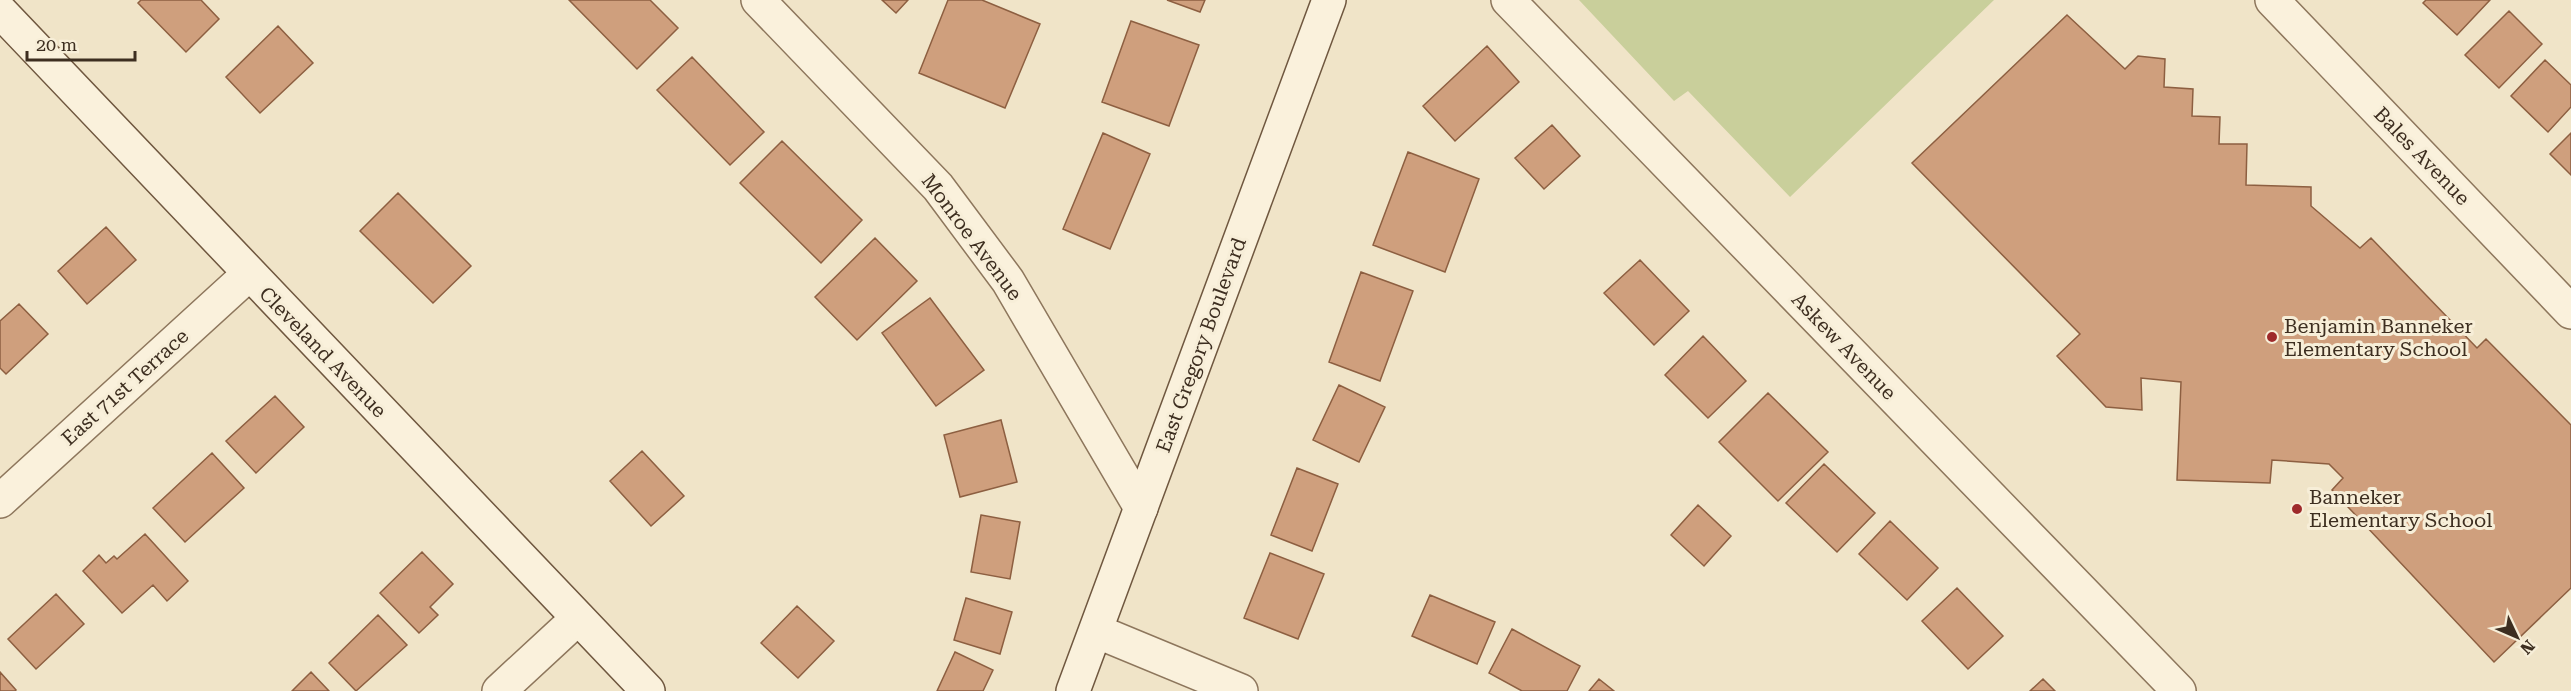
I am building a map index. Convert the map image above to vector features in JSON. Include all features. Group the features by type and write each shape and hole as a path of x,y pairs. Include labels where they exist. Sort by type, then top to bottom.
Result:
{"street":[{"name":"Monroe Avenue","path":"758,0 938,187 1008,281 1141,508"},
{"name":"East Gregory Boulevard","path":"1073,691 1329,0"},
{"name":"Askew Avenue","path":"1508,0 2179,691"},
{"name":"Bales Avenue","path":"2272,0 2571,312"},
{"name":"Cleveland Avenue","path":"0,11 648,691"},
{"name":"East 71st Terrace","path":"0,501 249,274"},
{"path":"499,691 578,618"},
{"path":"1096,631 1241,691"}],"green space":[{"path":"1579,0 1994,0 1790,197 1688,91 1674,101"}],"building":[{"path":"141,0 201,0 219,19 186,52 138,3"},
{"path":"569,0 650,0 678,28 637,69"},
{"path":"882,0 908,0 896,13"},
{"path":"948,0 982,0 1040,24 1005,108 919,73"},
{"path":"1167,0 1205,0 1200,12"},
{"path":"2426,0 2490,0 2457,35 2423,3"},
{"path":"2509,11 2542,44 2499,88 2465,55"},
{"name":"Benjamin Banneker Elementary School","path":"2067,15 2125,69 2138,56 2165,59 2164,87 2193,89 2192,116 2220,117 2219,144 2247,144 2246,185 2311,187 2311,206 2360,248 2371,238 2477,348 2486,339 2571,425 2571,588 2494,662 2332,490 2343,478 2329,464 2272,460 2270,483 2177,480 2181,382 2141,378 2142,410 2106,407 2057,356 2080,334 1912,163"},
{"path":"1131,21 1199,45 1169,126 1102,102"},
{"path":"278,26 313,63 260,113 226,77"},
{"path":"1487,46 1519,82 1455,141 1423,106"},
{"path":"692,57 764,132 730,165 657,90"},
{"path":"2545,60 2571,85 2571,107 2548,132 2511,96"},
{"path":"1552,125 1580,156 1544,189 1515,158"},
{"path":"1103,133 1150,154 1110,249 1063,229"},
{"path":"2571,133 2571,175 2550,154"},
{"path":"782,141 862,220 821,263 740,183"},
{"path":"1408,152 1479,179 1445,272 1373,245"},
{"path":"398,193 471,266 433,303 360,231"},
{"path":"106,227 136,260 87,304 58,271"},
{"path":"875,238 917,281 857,340 815,297"},
{"path":"1640,260 1689,311 1654,345 1604,293"},
{"path":"1361,272 1413,291 1380,381 1329,362"},
{"path":"930,298 984,370 936,406 882,333"},
{"path":"19,304 48,334 6,374 0,368 0,321"},
{"path":"1703,336 1746,381 1708,418 1665,375"},
{"path":"1339,385 1385,407 1359,462 1313,440"},
{"path":"1768,393 1828,452 1778,501 1719,442"},
{"path":"275,396 304,427 256,473 226,441"},
{"path":"1001,420 1017,482 960,497 944,435"},
{"path":"642,451 684,496 651,526 610,481"},
{"path":"212,453 244,488 185,542 153,508"},
{"path":"1824,464 1875,513 1837,552 1786,503"},
{"path":"1297,468 1338,484 1312,551 1271,535"},
{"path":"1698,505 1731,536 1704,566 1671,535"},
{"path":"981,515 1020,522 1010,579 971,572"},
{"path":"1890,521 1938,568 1907,600 1859,554"},
{"path":"145,534 188,581 167,601 153,585 122,613 83,571 99,555 106,563 114,556 117,559"},
{"path":"422,552 453,584 430,607 438,615 419,633 380,593"},
{"path":"1270,553 1324,574 1298,639 1244,618"},
{"path":"1957,588 2003,636 1968,669 1922,621"},
{"path":"56,594 84,624 36,669 8,639"},
{"path":"1430,595 1495,622 1477,664 1412,636"},
{"path":"966,598 1012,612 1000,654 954,640"},
{"path":"797,606 834,641 798,678 761,643"},
{"path":"378,615 407,645 356,691 329,663"},
{"path":"1512,629 1580,666 1567,691 1522,691 1489,673"},
{"path":"955,652 993,670 983,691 937,691"},
{"path":"0,672 16,690 15,691 0,691"},
{"path":"311,672 329,691 292,691"},
{"path":"1599,679 1614,691 1589,691"},
{"path":"2043,679 2055,691 2030,691"}],"place":[{"name":"Benjamin Banneker Elementary School","path":"2272,337"},
{"name":"Banneker Elementary School","path":"2297,509"}]}
